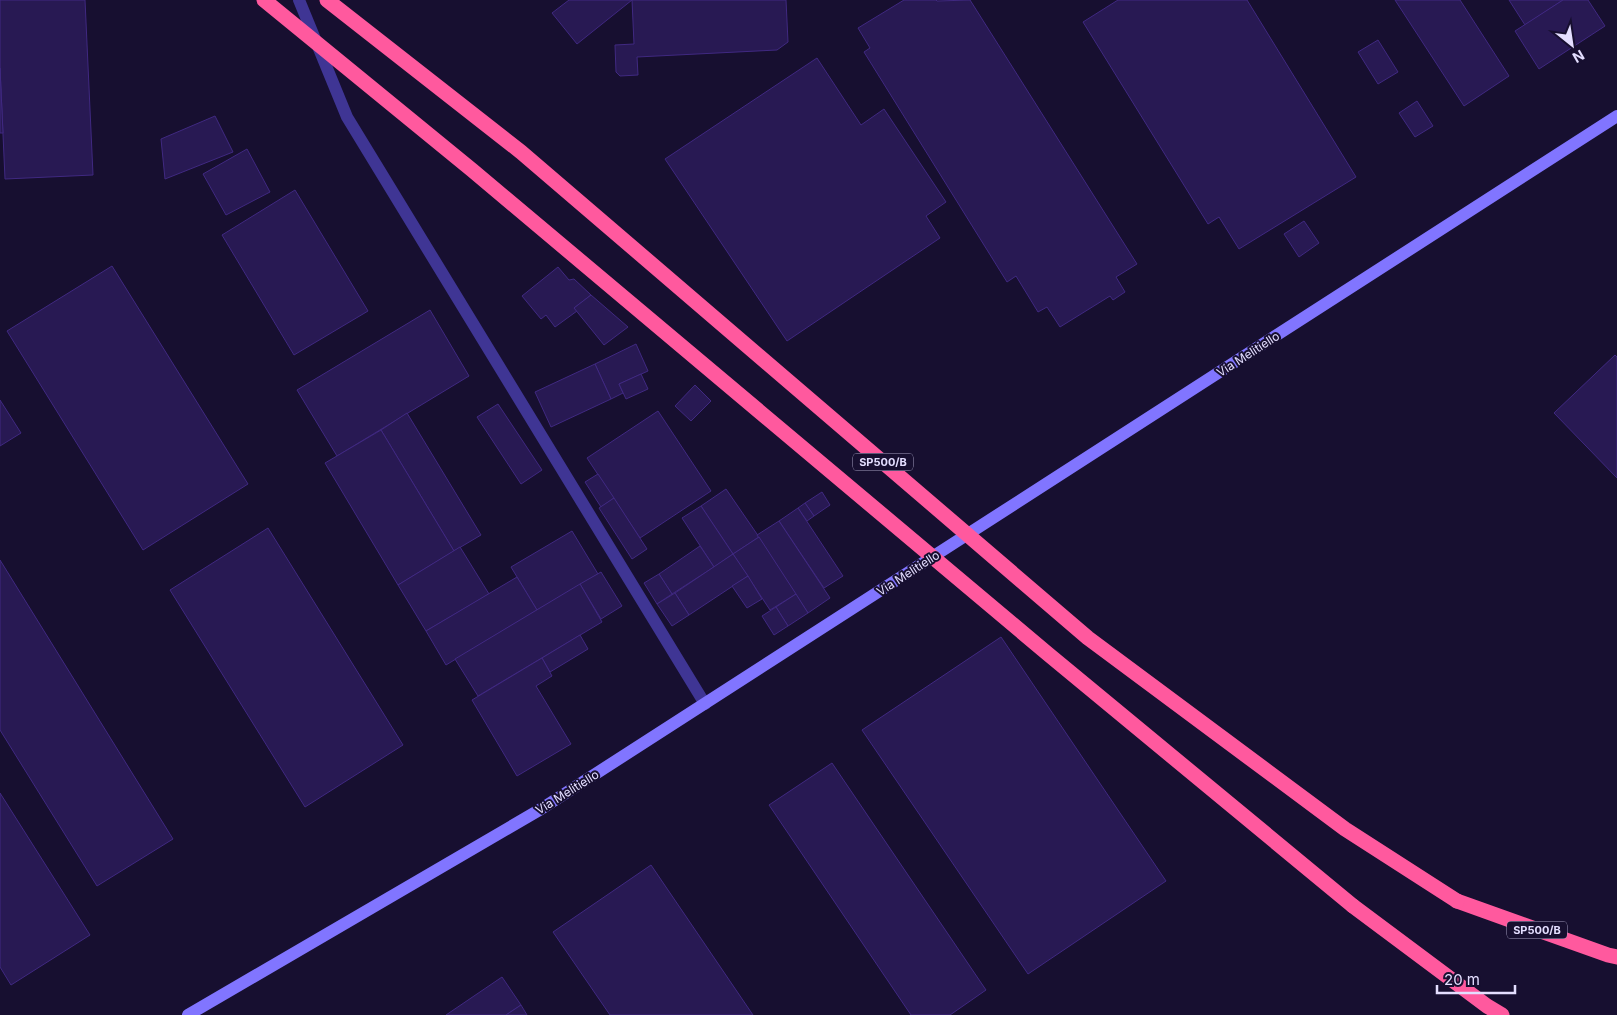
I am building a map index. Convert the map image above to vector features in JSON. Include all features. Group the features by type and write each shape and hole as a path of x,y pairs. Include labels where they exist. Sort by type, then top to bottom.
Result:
{"highway":[{"name":"SP500/B","path":"264,0 472,170 1041,648 1338,893 1487,1006 1502,1015"},
{"name":"SP500/B","path":"327,0 521,152 1088,638 1337,824 1457,901 1617,957"}],"street":[{"path":"299,0 347,117 705,704"},
{"name":"Via Melitiello","path":"188,1015 541,809 1617,116"}],"building":[{"path":"0,0 85,0 93,175 5,179 0,68"},
{"path":"569,0 632,0 577,44 552,13"},
{"path":"632,0 786,0 788,42 777,50 637,57 638,75 620,76 616,72 615,45 634,44"},
{"path":"904,0 970,0 1137,264 1116,277 1125,292 1113,300 1110,296 1060,327 1047,307 1038,312 1016,276 1007,282 864,52 870,48 858,28"},
{"path":"1118,0 1247,0 1356,177 1239,249 1219,217 1208,224 1083,22"},
{"path":"1395,0 1460,0 1509,76 1464,106"},
{"path":"1509,0 1563,0 1525,25"},
{"path":"1563,0 1588,0 1605,26 1539,69 1515,31"},
{"path":"1378,40 1398,72 1378,84 1358,52"},
{"path":"817,58 861,125 884,109 946,202 926,216 940,238 787,341 665,159"},
{"path":"0,68 3,133 0,133"},
{"path":"1417,101 1433,126 1415,137 1399,113"},
{"path":"215,116 233,152 165,179 161,139"},
{"path":"247,149 270,192 226,215 203,174"},
{"path":"295,190 368,311 294,355 222,235"},
{"path":"1304,221 1319,243 1299,257 1284,234"},
{"path":"112,266 248,484 143,550 7,331"},
{"path":"558,267 569,280 574,279 591,295 574,308 577,311 555,327 546,315 541,319 522,296"},
{"path":"591,295 628,327 604,345 574,308"},
{"path":"430,310 469,376 337,456 297,390"},
{"path":"636,344 648,371 619,384 623,393 611,399 595,364"},
{"path":"1615,355 1617,357 1617,478 1554,413"},
{"path":"595,364 611,399 551,427 535,392"},
{"path":"641,374 648,389 626,399 619,384"},
{"path":"695,385 711,401 691,421 675,406"},
{"path":"0,400 21,433 0,446"},
{"path":"498,404 542,470 521,484 477,417"},
{"path":"658,411 711,491 640,538 587,458"},
{"path":"407,413 481,535 454,551 381,430"},
{"path":"381,430 454,551 398,585 325,463"},
{"path":"598,474 614,498 601,507 585,482"},
{"path":"726,489 759,537 733,554 701,506"},
{"path":"822,492 830,505 814,516 805,503"},
{"path":"614,498 647,549 632,559 599,508"},
{"path":"805,503 814,516 807,521 798,508"},
{"path":"701,506 733,554 714,567 682,518"},
{"path":"798,508 843,576 824,588 779,521"},
{"path":"779,521 830,598 808,613 757,535"},
{"path":"268,528 403,745 305,807 170,590"},
{"path":"572,531 598,574 537,610 511,567"},
{"path":"759,537 796,594 770,610 733,554"},
{"path":"700,546 714,567 672,594 659,574"},
{"path":"460,547 489,594 426,631 398,585"},
{"path":"733,554 748,576 689,615 675,593"},
{"path":"0,560 173,839 97,886 0,730"},
{"path":"601,572 622,606 601,619 580,584"},
{"path":"659,574 672,594 657,604 644,583"},
{"path":"748,576 762,599 747,608 732,586"},
{"path":"517,577 537,610 446,665 426,631"},
{"path":"580,584 602,622 478,696 455,659"},
{"path":"675,593 689,615 672,626 657,604"},
{"path":"796,594 808,613 788,626 776,607"},
{"path":"776,607 788,626 774,635 762,616"},
{"path":"580,635 588,649 550,672 542,658"},
{"path":"1001,637 1166,881 1028,974 862,730"},
{"path":"542,658 552,676 536,686 571,744 517,776 472,700"},
{"path":"832,763 986,990 950,1015 911,1015 769,805"},
{"path":"0,793 90,935 11,985 0,967"},
{"path":"651,865 753,1015 610,1015 553,932"},
{"path":"502,977 521,1005 506,1015 446,1015"},
{"path":"521,1005 527,1015 506,1015"}]}
